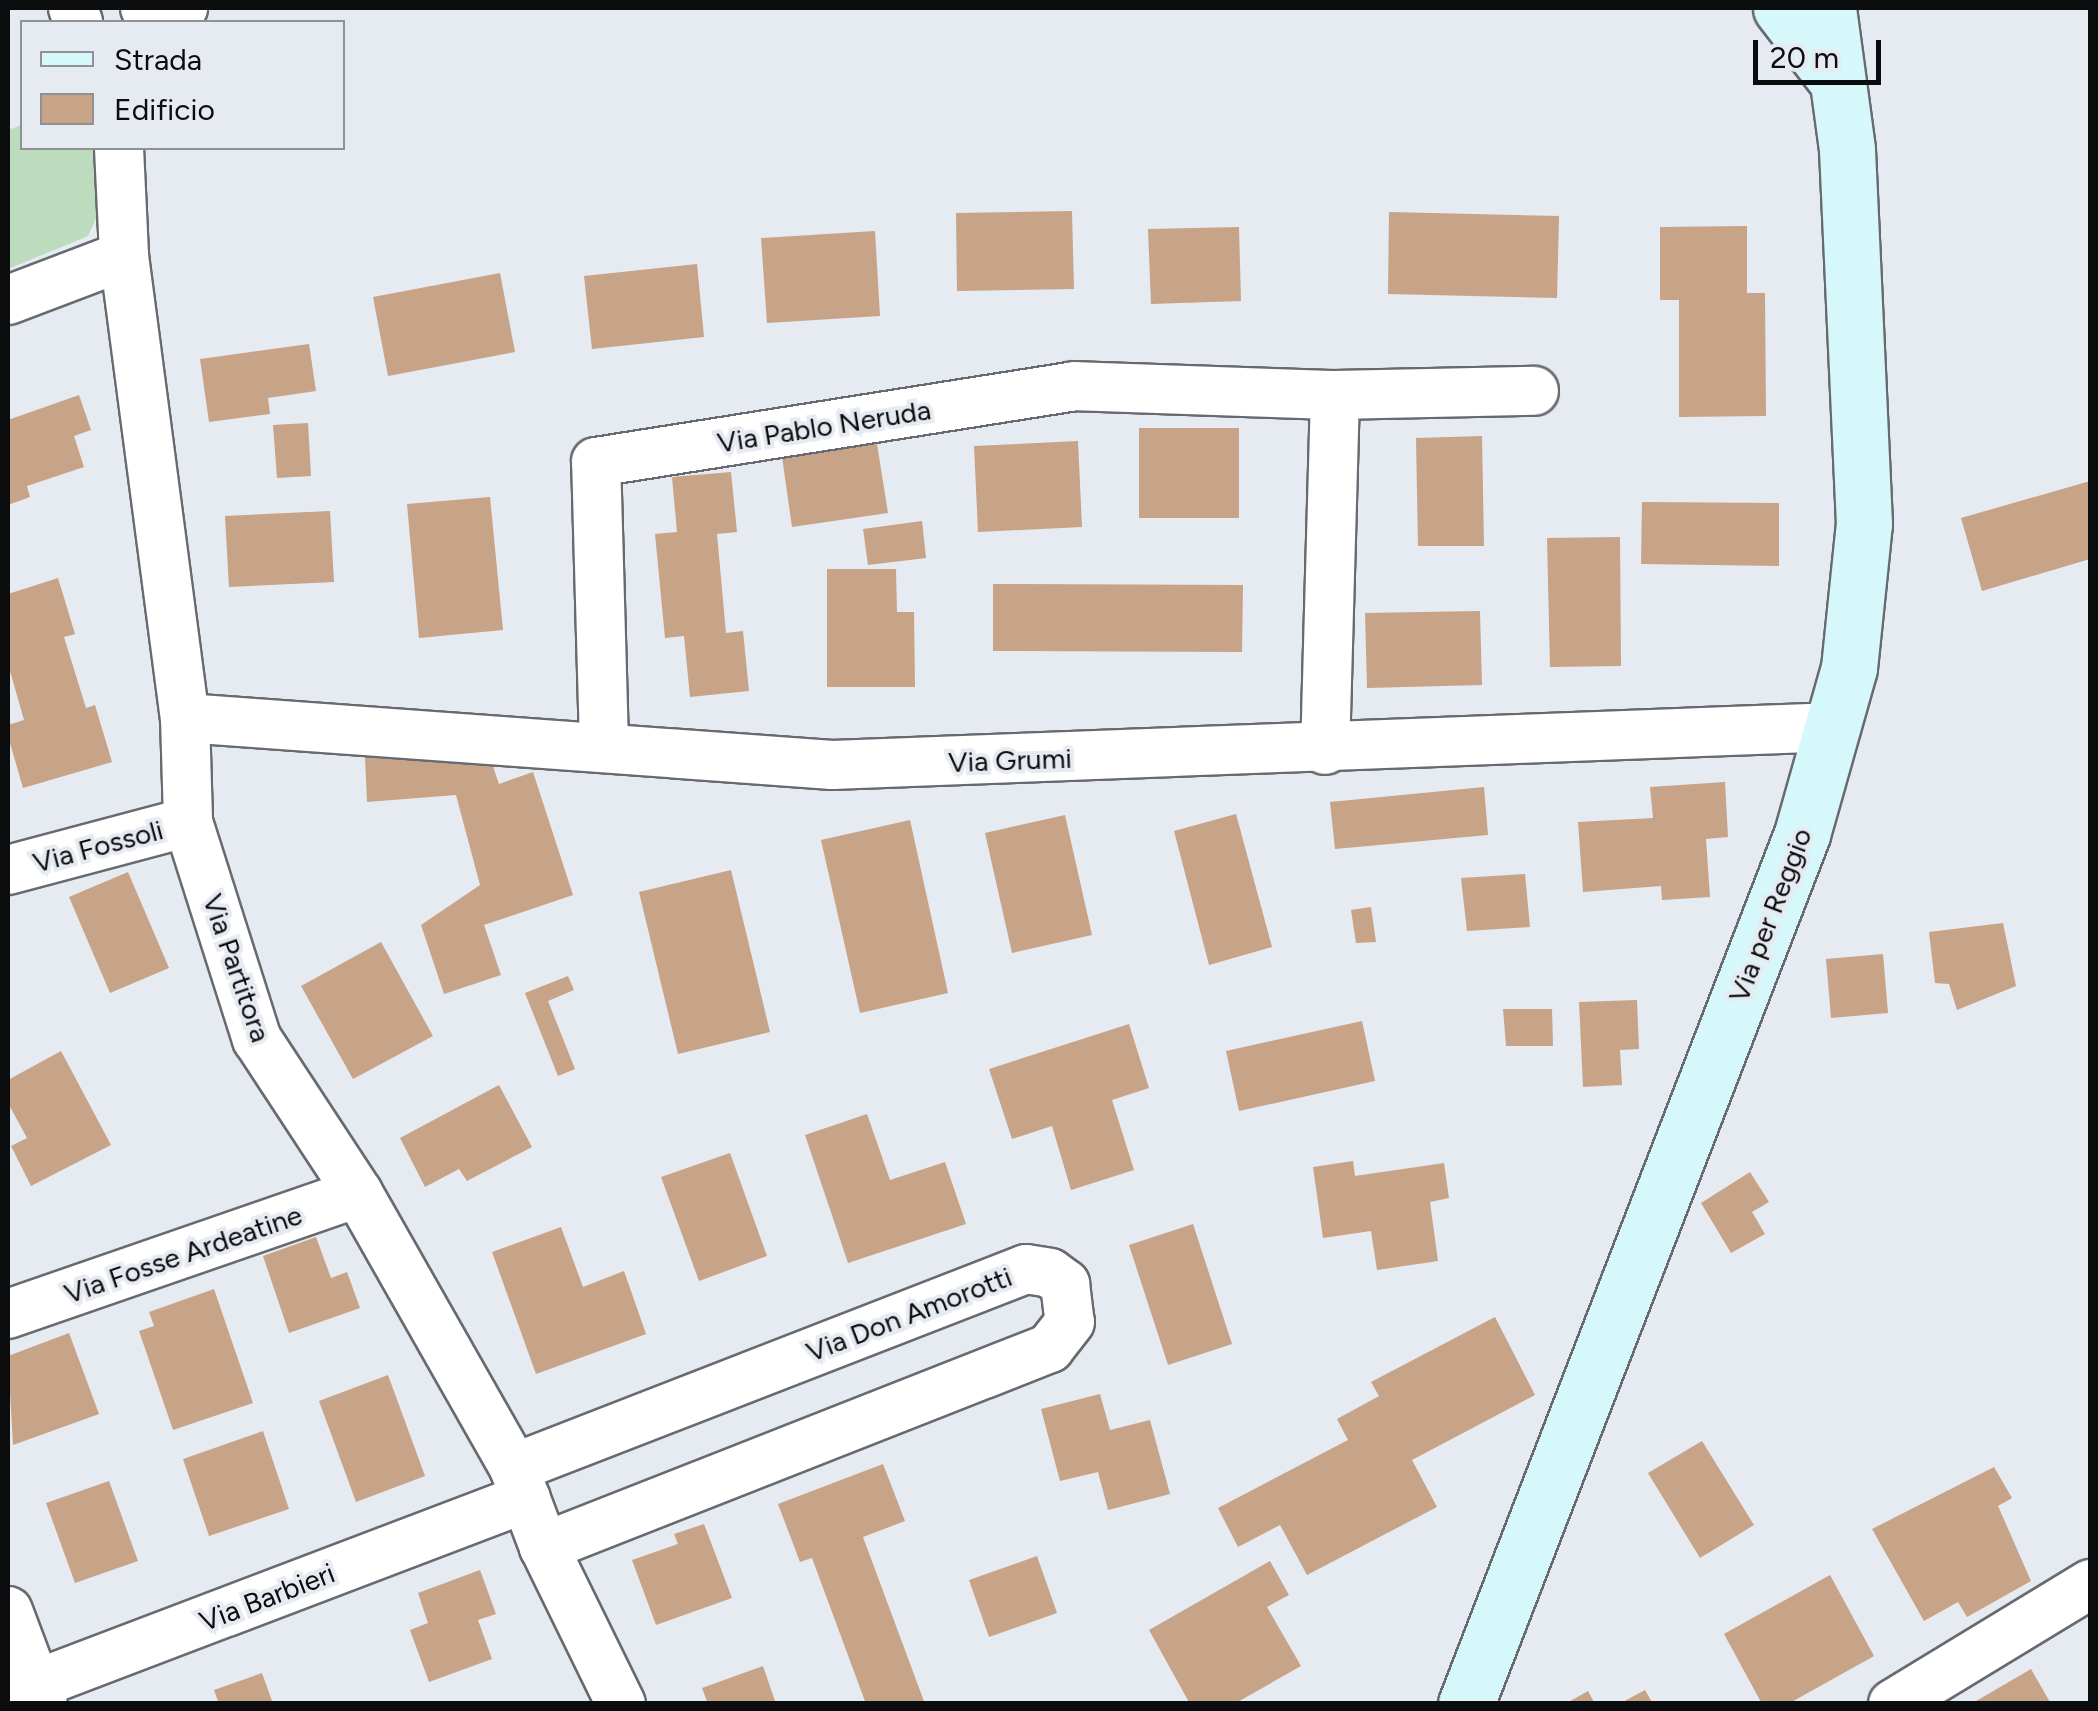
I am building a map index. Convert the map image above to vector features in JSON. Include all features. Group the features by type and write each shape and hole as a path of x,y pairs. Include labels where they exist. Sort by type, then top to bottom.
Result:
{"street":[{"path":"1782,8 1840,85"},
{"name":"Via per Reggio","path":"1466,1704 1794,853 1836,727 1857,618 1864,524 1840,85 1828,8"},
{"name":"Via Partitora","path":"119,150 124,256 184,718 188,822 258,1038 358,1193 520,1483 544,1548 620,1704"},
{"path":"8,300 124,256"},
{"name":"Via Pablo Neruda","path":"604,744 596,462 1074,386 1335,395 1534,391"},
{"path":"1325,750 1335,395"},
{"name":"Via Grumi","path":"184,718 604,744 832,765 1325,750 1836,727"},
{"name":"Via Fossoli","path":"8,870 188,822"},
{"name":"Via Fosse Ardeatine","path":"8,1314 358,1193"},
{"name":"Via Don Amorotti","path":"520,1483 1026,1269 1050,1273 1065,1284 1070,1322 1050,1348 544,1548"},
{"name":"Via Barbieri","path":"29,1695 520,1483"},
{"path":"1893,1704 2090,1584"},
{"path":"8,1612 29,1695"}],"green space":[{"path":"20,126 20,150 97,150 98,214 88,236 8,269 8,130"}],"building":[{"path":"1072,211 1074,289 957,291 956,213"},
{"path":"1389,212 1559,216 1557,298 1388,294"},
{"path":"1747,226 1747,293 1765,293 1766,416 1679,417 1679,300 1660,300 1660,227"},
{"path":"1239,227 1241,301 1151,304 1148,229"},
{"path":"875,231 880,316 767,323 761,238"},
{"path":"697,264 704,337 592,349 584,276"},
{"path":"500,273 515,352 388,376 373,297"},
{"path":"309,344 316,391 268,398 270,414 209,422 200,359"},
{"path":"79,395 91,430 74,436 84,467 27,486 30,497 8,505 8,420"},
{"path":"308,423 311,476 277,478 273,425"},
{"path":"1139,428 1239,428 1239,518 1139,518"},
{"path":"1482,436 1484,546 1418,546 1416,438"},
{"path":"1078,441 1082,527 978,532 974,446"},
{"path":"877,444 888,513 792,527 782,457"},
{"path":"731,472 737,532 717,534 726,633 743,631 749,691 690,697 684,636 665,638 655,534 677,532 672,477"},
{"path":"2090,481 2090,559 1982,591 1961,518"},
{"path":"490,497 503,630 419,638 407,504"},
{"path":"1642,502 1779,503 1779,566 1641,564"},
{"path":"330,511 334,582 229,587 225,516"},
{"path":"922,521 926,558 868,565 863,529"},
{"path":"1620,537 1621,666 1550,667 1547,538"},
{"path":"827,569 896,569 897,612 914,612 915,687 827,687"},
{"path":"58,578 75,634 64,637 86,708 95,705 112,762 23,788 8,736 8,725 24,720 8,664 8,594"},
{"path":"993,584 1243,585 1242,652 993,651"},
{"path":"1480,611 1482,685 1367,688 1365,613"},
{"path":"365,757 490,758 499,784 533,772 573,895 484,925 501,975 444,994 421,925 480,885 456,795 367,802"},
{"path":"1725,782 1728,837 1706,839 1710,897 1662,900 1661,886 1583,892 1578,822 1653,818 1650,787"},
{"path":"1484,787 1488,835 1335,849 1330,802"},
{"path":"1236,814 1272,947 1209,965 1174,831"},
{"path":"1065,815 1092,935 1012,953 985,833"},
{"path":"910,820 948,993 860,1013 821,840"},
{"path":"731,870 770,1032 678,1054 639,892"},
{"path":"128,872 169,968 110,993 69,897"},
{"path":"1525,874 1530,927 1467,931 1461,878"},
{"path":"1371,907 1376,942 1356,943 1351,910"},
{"path":"2003,923 2016,986 1957,1010 1949,984 1935,983 1929,932"},
{"path":"381,942 433,1036 353,1079 301,986"},
{"path":"1883,954 1888,1013 1831,1018 1826,959"},
{"path":"568,976 574,990 548,1001 575,1069 558,1076 525,993"},
{"path":"1637,1000 1639,1049 1620,1050 1622,1085 1583,1087 1579,1002"},
{"path":"1503,1009 1552,1009 1553,1046 1506,1046"},
{"path":"1362,1021 1375,1081 1239,1111 1226,1051"},
{"path":"1129,1024 1149,1088 1112,1100 1134,1170 1071,1190 1052,1126 1012,1139 989,1069"},
{"path":"61,1051 111,1145 31,1186 11,1146 27,1138 8,1103 8,1080"},
{"path":"499,1085 532,1147 467,1181 459,1169 425,1187 400,1138"},
{"path":"867,1114 890,1180 945,1162 966,1224 848,1263 805,1135"},
{"path":"730,1153 767,1256 699,1281 661,1177"},
{"path":"1353,1161 1355,1176 1444,1163 1449,1198 1430,1202 1438,1261 1377,1270 1371,1231 1323,1238 1313,1167"},
{"path":"1750,1172 1769,1202 1752,1212 1765,1234 1731,1253 1701,1203"},
{"path":"1193,1224 1232,1344 1168,1365 1129,1245"},
{"path":"561,1227 583,1287 624,1271 646,1334 536,1374 492,1252"},
{"path":"316,1237 331,1278 347,1272 360,1308 289,1333 263,1256"},
{"path":"214,1289 253,1403 173,1430 139,1331 154,1326 149,1312"},
{"path":"1495,1317 1535,1395 1412,1460 1437,1507 1307,1575 1280,1525 1238,1547 1218,1508 1348,1440 1337,1419 1379,1396 1371,1382"},
{"path":"69,1333 99,1414 13,1445 8,1356"},
{"path":"388,1375 425,1476 356,1502 319,1401"},
{"path":"1100,1394 1110,1430 1150,1420 1170,1494 1108,1510 1098,1472 1060,1481 1041,1409"},
{"path":"263,1431 289,1509 209,1536 183,1459"},
{"path":"1702,1441 1754,1525 1700,1558 1648,1473"},
{"path":"883,1464 905,1521 863,1537 925,1704 866,1704 812,1558 800,1562 778,1504"},
{"path":"1994,1467 2012,1498 1998,1506 2031,1581 1967,1617 1958,1602 1924,1621 1872,1529"},
{"path":"109,1481 138,1561 75,1583 46,1503"},
{"path":"704,1524 732,1598 656,1625 632,1560 678,1544 674,1534"},
{"path":"1037,1556 1057,1613 989,1637 969,1580"},
{"path":"1270,1561 1289,1595 1267,1607 1301,1666 1234,1704 1190,1704 1149,1630"},
{"path":"480,1570 496,1614 478,1620 492,1659 429,1682 410,1630 428,1623 418,1593"},
{"path":"1830,1575 1874,1656 1788,1704 1762,1704 1724,1634"},
{"path":"763,1666 776,1704 708,1704 702,1688"},
{"path":"2031,1669 2051,1704 1971,1704"},
{"path":"262,1673 273,1704 219,1704 214,1690"},
{"path":"1645,1690 1653,1704 1619,1704"},
{"path":"1588,1691 1595,1704 1565,1704"}]}
